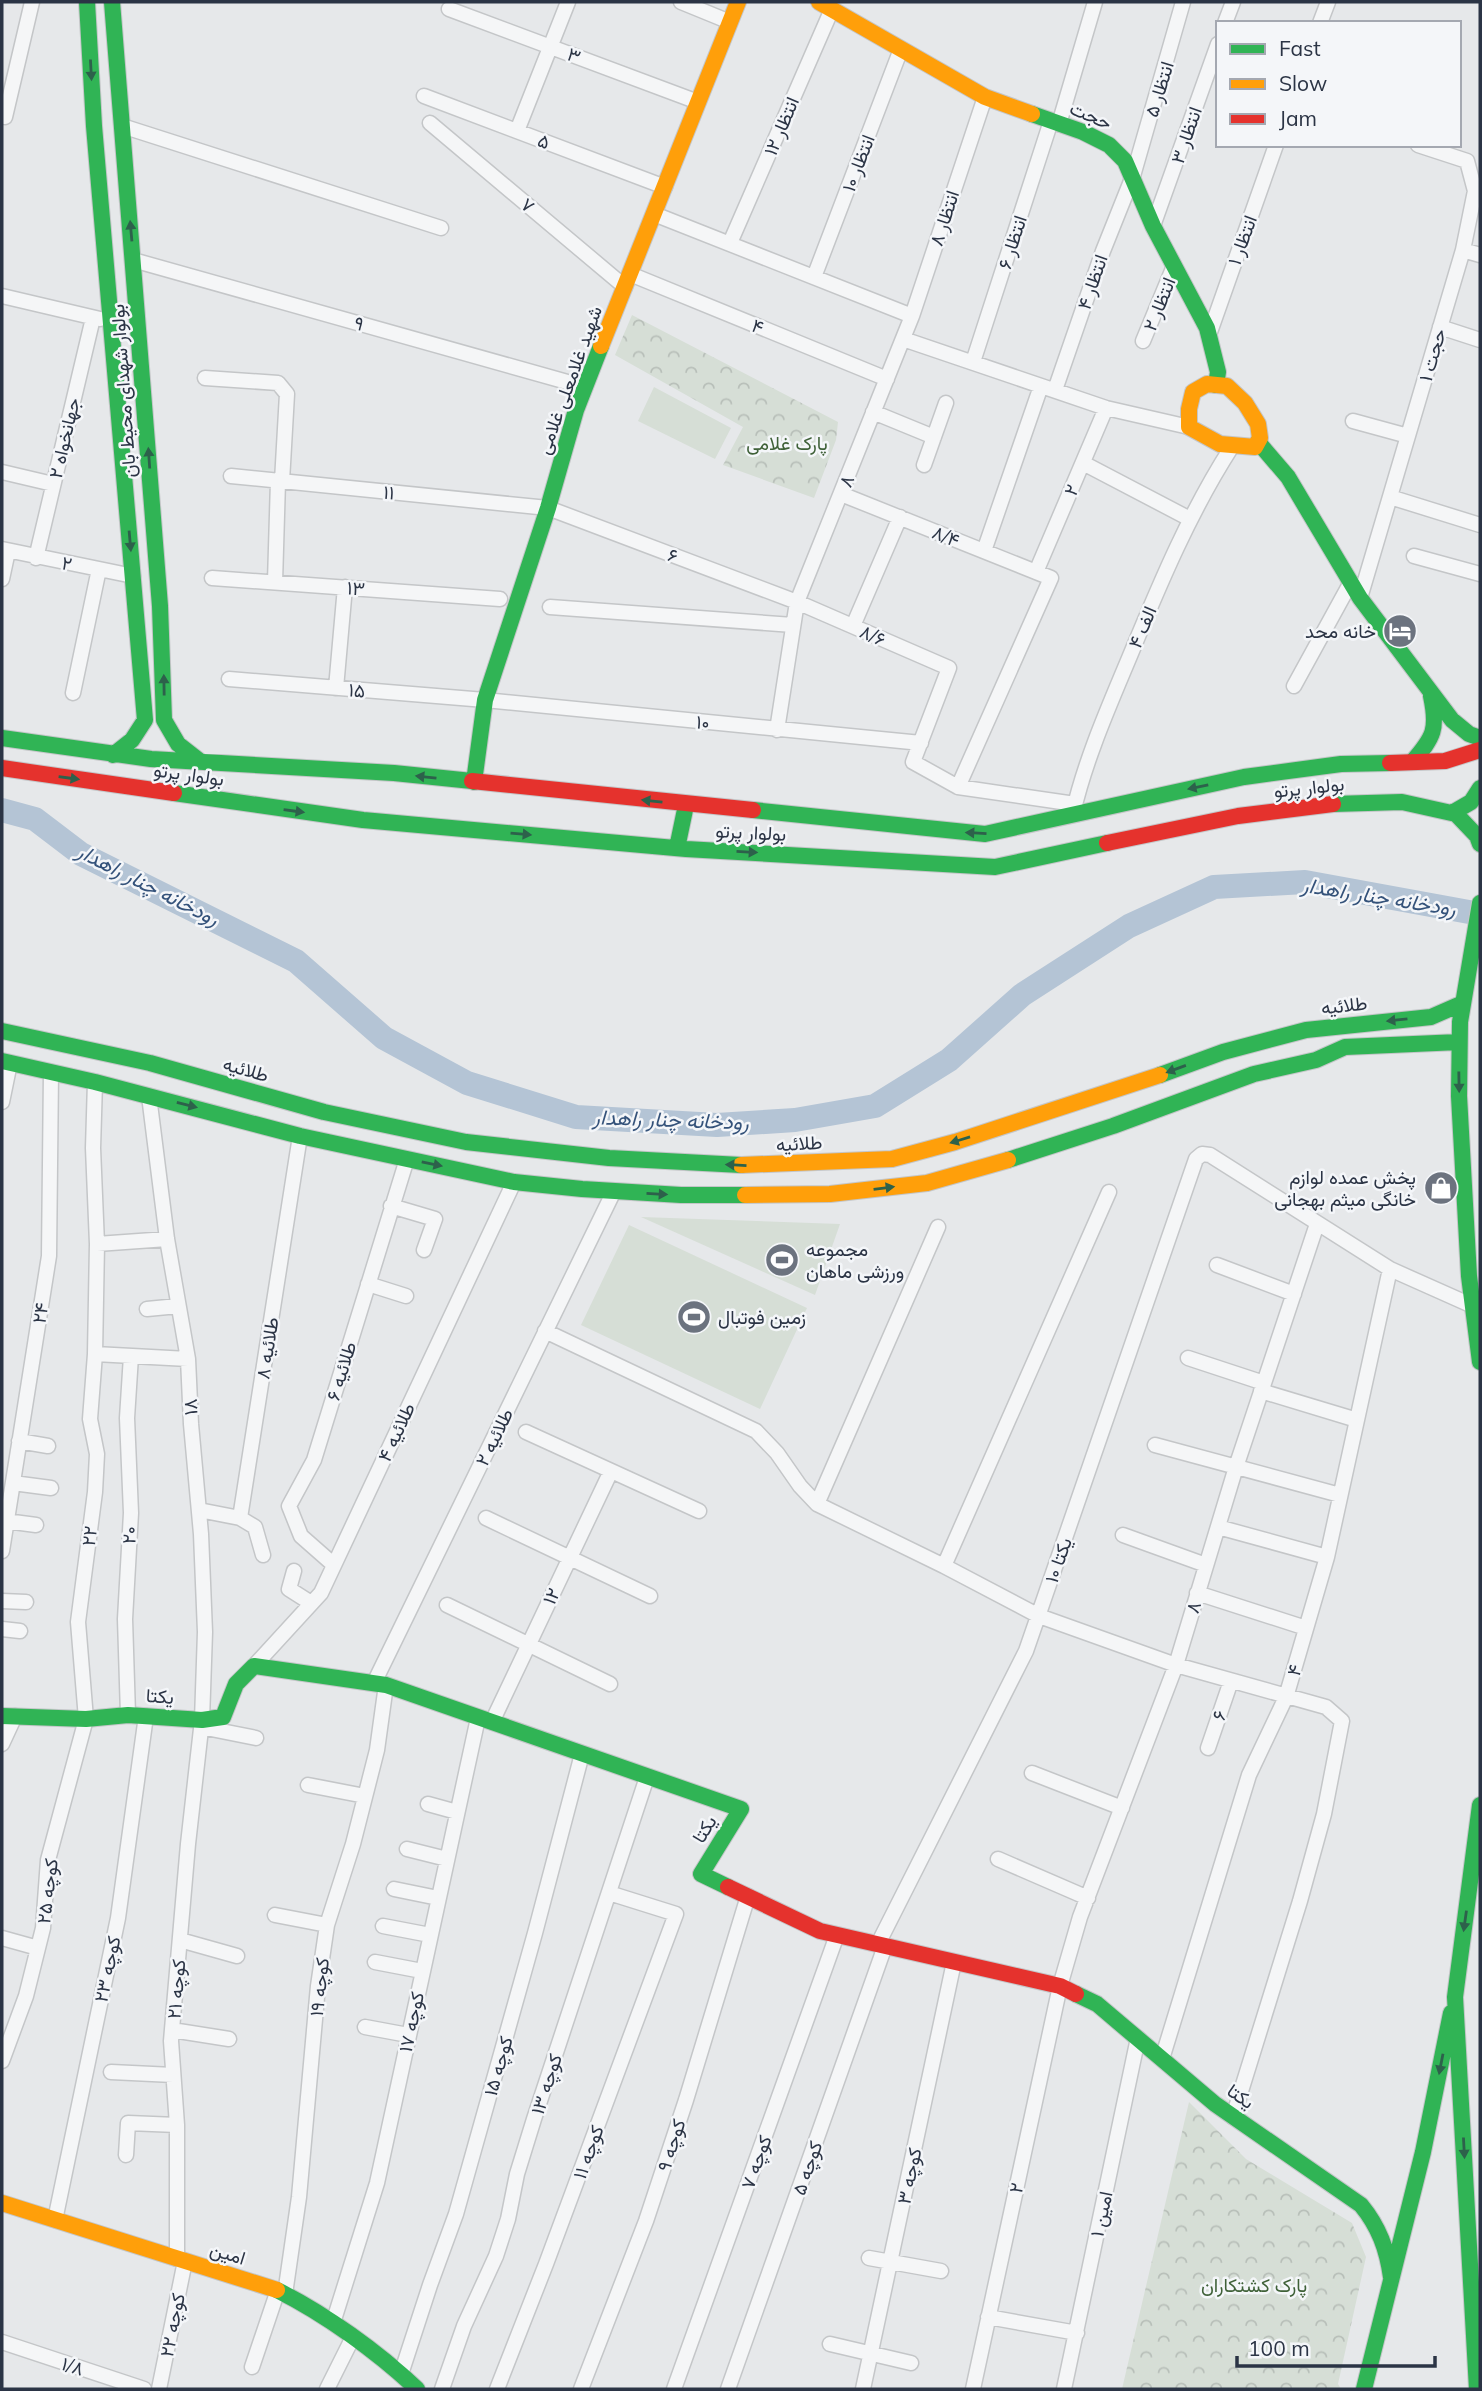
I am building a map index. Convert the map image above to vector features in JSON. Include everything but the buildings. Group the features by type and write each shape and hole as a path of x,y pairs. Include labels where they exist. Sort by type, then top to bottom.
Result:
{"main road":[{"name":"بولوار شهدای محیط بان","path":"87,2 94,126 145,720 142,726"},
{"name":"بولوار شهدای محیط بان","path":"112,2 160,606 166,724"},
{"name":"شهید غلامعلی غلامی","path":"474,782 485,701 548,508 576,410 738,2"},
{"name":"حجت","path":"826,6 985,97 1109,145 1125,161 1133,176 1153,226 1209,335 1218,372 1216,385"},
{"path":"94,126 122,124"},
{"path":"1207,384 1216,385 1227,386 1245,403 1258,424 1260,438 1255,447 1231,448 1208,440 1189,428 1189,409 1194,392 1207,384"},
{"path":"1258,442 1288,477 1360,598 1452,720 1469,734 1480,738"},
{"path":"1412,762 1431,739 1438,723 1429,687"},
{"path":"113,755 130,745 142,726 150,733 159,732 166,724"},
{"path":"166,724 181,749 201,762"},
{"name":"بولوار پرتو","path":"2,738 113,755 394,774 985,834 1074,809 1235,798 1322,804 1402,802 1452,813"},
{"name":"بولوار پرتو","path":"2,768 362,820 677,848 995,867 1235,798 1341,764 1445,761 1480,750"},
{"path":"1463,755 1478,768"},
{"path":"1480,788 1471,802 1452,813 1477,836 1480,844"},
{"path":"677,848 686,805"},
{"path":"1480,903 1459,1042 1469,1276 1480,1362"},
{"name":"طلائیه","path":"2,1031 150,1063 324,1112 466,1142 609,1158 759,1166 892,1159 955,1142 1115,1091 1223,1052 1307,1030 1432,1017 1463,1003"},
{"path":"6,1062 300,1136 514,1181 681,1195 830,1194 927,1183 1002,1162 1113,1126 1254,1074 1316,1060 1345,1047 1459,1042"},
{"path":"89,1051 89,1081"},
{"path":"202,1724 223,1717 236,1684 254,1666"},
{"name":"یکتا","path":"254,1666 380,1684 741,1809 701,1874 820,1931 1060,1986 1097,2004 1233,2117 1361,2205 1374,2219 1381,2233 1391,2277"},
{"name":"یکتا","path":"8,1716 86,1718 128,1715 202,1724"},
{"path":"1364,2389 1423,2152 1455,1997 1480,1805"},
{"path":"1455,1997 1477,2389"},
{"name":"امین","path":"2,2203 281,2292 312,2308 353,2337 407,2383"}],"street":[{"path":"4,116 32,2"},
{"path":"517,131 568,2"},
{"path":"681,2 730,22"},
{"name":"انتظار ۶","path":"973,362 1095,2"},
{"name":"انتظار ۵","path":"1133,176 1184,2"},
{"path":"1226,21 1233,2"},
{"path":"1321,21 1328,2"},
{"name":"انتظار ۱۲","path":"730,243 826,6"},
{"name":"۳","path":"449,9 698,102"},
{"name":"انتظار ۱۰","path":"814,276 901,49"},
{"name":"انتظار ۳","path":"1153,226 1216,50"},
{"name":"۵","path":"424,96 665,187"},
{"name":"انتظار ۸","path":"903,339 985,97"},
{"name":"۷","path":"430,123 628,280"},
{"path":"122,124 441,228"},
{"name":"انتظار ۱","path":"1209,335 1275,147"},
{"name":"حجت ۱","path":"1360,598 1463,250 1475,191 1467,161 1424,147"},
{"name":"انتظار ۴","path":"1048,388 1133,176"},
{"path":"654,214 912,316"},
{"path":"1463,250 1480,255"},
{"name":"۹","path":"133,260 585,387"},
{"name":"انتظار ۲","path":"1143,341 1174,266"},
{"name":"۴","path":"628,280 887,379"},
{"path":"2,296 112,321"},
{"name":"جهانخواه ۲","path":"36,558 93,318"},
{"path":"1440,327 1480,340"},
{"path":"903,339 1106,408 1189,428"},
{"name":"۸","path":"777,730 797,602 903,339"},
{"path":"205,378 278,383 287,394 275,582"},
{"path":"984,551 1048,388"},
{"path":"923,465 946,402"},
{"name":"۲","path":"1036,572 1106,408"},
{"path":"873,412 934,437"},
{"path":"1353,421 1408,436"},
{"name":"۴ الف","path":"1074,809 1091,751 1172,556 1206,488 1231,448"},
{"path":"1083,463 1190,520"},
{"path":"2,472 53,484"},
{"name":"۱۱","path":"231,476 548,508"},
{"name":"۸/۴","path":"841,494 1051,578 958,787"},
{"path":"1390,497 1480,525"},
{"name":"۶","path":"548,508 797,602"},
{"path":"853,626 900,517"},
{"path":"2,579 5,550"},
{"name":"۲","path":"5,550 133,576"},
{"path":"1414,556 1480,575"},
{"path":"73,694 99,569"},
{"name":"۱۳","path":"212,578 500,599"},
{"path":"1294,686 1351,582"},
{"path":"336,688 345,587"},
{"name":"۸/۶","path":"797,602 949,668 921,743"},
{"path":"550,607 793,625"},
{"name":"۱۵","path":"229,679 485,701"},
{"name":"۱۰","path":"485,701 921,743"},
{"path":"921,743 914,762 958,787 1074,809"},
{"path":"2,1102 6,1062"},
{"name":"۲۴","path":"2,1551 49,1256 51,1072"},
{"name":"۲۲","path":"86,1718 78,1622 95,1492 97,1454 90,1419 95,1354 97,1244 89,1081"},
{"name":"۱۸","path":"149,1096 167,1239 188,1359 205,1632 202,1724"},
{"name":"طلائیه ۸","path":"240,1518 300,1136"},
{"name":"۱۰ یکتا","path":"882,1945 1026,1651 1196,1159 1202,1154 1210,1155 1317,1224"},
{"name":"طلائیه ۶","path":"334,1565 301,1536 289,1506 314,1461 407,1159"},
{"name":"طلائیه ۴","path":"254,1666 320,1593 514,1181"},
{"name":"طلائیه ۲","path":"380,1684 545,1331 614,1191"},
{"path":"944,1566 1108,1192"},
{"path":"391,1206 435,1219 424,1250"},
{"path":"1317,1224 1390,1269 1473,1306"},
{"name":"۸","path":"1060,1986 1080,1917 1176,1665 1236,1467 1317,1224"},
{"path":"817,1504 938,1227"},
{"path":"97,1244 167,1239"},
{"path":"1217,1265 1294,1294"},
{"name":"۴","path":"1162,2059 1249,1775 1286,1697 1327,1557 1390,1269"},
{"path":"368,1284 406,1296"},
{"path":"147,1309 178,1306"},
{"path":"545,1331 756,1431 817,1504 1039,1616 1176,1665 1326,1707 1342,1721 1324,1814 1233,2117"},
{"path":"95,1354 188,1359"},
{"name":"۲۰","path":"128,1715 125,1619 131,1513 127,1418 131,1356"},
{"path":"1188,1358 1357,1420"},
{"path":"526,1432 699,1511"},
{"path":"19,1441 48,1446"},
{"path":"1156,1445 1340,1494"},
{"name":"۱۲","path":"485,1720 528,1645 611,1471"},
{"path":"13,1483 51,1488"},
{"path":"199,1510 240,1518 255,1527 263,1555"},
{"path":"486,1518 650,1596"},
{"path":"6,1521 36,1525"},
{"path":"1217,1527 1327,1557"},
{"path":"1122,1535 1206,1565"},
{"path":"294,1571 289,1589 311,1603"},
{"path":"1197,1593 1306,1628"},
{"path":"2,1601 26,1602"},
{"path":"447,1605 610,1684"},
{"path":"2,1629 20,1631"},
{"name":"۶","path":"1208,1748 1231,1681"},
{"name":"کوچه ۱۹","path":"252,2367 281,2292 299,2197 318,1986 327,1926 353,1844 377,1750 380,1684"},
{"path":"2,1744 8,1716"},
{"name":"کوچه ۲۳","path":"55,2220 118,1918 146,1716"},
{"name":"کوچه ۲۵","path":"2,2061 26,1996 43,1928 48,1860 86,1718"},
{"name":"کوچه ۱۷","path":"333,2323 377,2183 457,1812 485,1720"},
{"path":"202,1724 256,1738"},
{"name":"کوچه ۲۱","path":"181,2260 172,2030 202,1724"},
{"name":"کوچه ۱۵","path":"407,2383 430,2285 456,2214 582,1754"},
{"path":"1032,1773 1122,1808"},
{"name":"کوچه ۱۳","path":"442,2389 464,2326 496,2256 508,2219 517,2174 647,1777"},
{"path":"308,1785 365,1796"},
{"path":"428,1804 457,1812"},
{"path":"407,1849 447,1859"},
{"path":"998,1859 1088,1898"},
{"path":"394,1889 438,1898"},
{"name":"کوچه ۱۱","path":"497,2389 676,1914 609,1893"},
{"name":"کوچه ۹","path":"581,2389 646,2221 748,1896"},
{"path":"275,1914 327,1926"},
{"path":"383,1926 430,1935"},
{"name":"کوچه ۷","path":"674,2389 837,1935"},
{"path":"2,1938 38,1948"},
{"path":"180,1940 237,1956"},
{"name":"کوچه ۵","path":"728,2389 882,1945"},
{"path":"375,1962 422,1971"},
{"name":"کوچه ۳","path":"863,2389 954,1962"},
{"name":"۲","path":"972,2389 1060,1986"},
{"path":"365,2027 408,2035"},
{"path":"172,2030 229,2039"},
{"name":"امین ۱","path":"1064,2389 1138,2038"},
{"path":"111,2072 173,2075"},
{"path":"126,2155 128,2123 177,2125"},
{"path":"869,2258 941,2271"},
{"name":"کوچه ۲۲","path":"159,2389 181,2260"},
{"path":"988,2317 1077,2333"},
{"path":"327,2389 353,2337"},
{"name":"۱/۸","path":"2,2343 144,2389"},
{"path":"830,2344 911,2362"}],"green space":[{"name":"پارک غلامی","path":"632,315 838,422 836,440 814,498 723,465 743,427 615,355"},
{"path":"654,387 731,428 715,459 638,421"},
{"name":"مجموعه ورزشی ماهان","path":"641,1217 840,1224 815,1295"},
{"name":"زمین فوتبال","path":"629,1225 807,1308 760,1409 581,1325"},
{"name":"پارک کشتکاران","path":"1189,2102 1246,2159 1352,2223 1366,2257 1338,2384 1341,2389 1122,2389"}],"waterway":[{"name":"رودخانه چنار راهدار","path":"2,810 35,819 81,854 296,961 384,1038 467,1083 576,1117 717,1125 795,1120 875,1106 949,1060 1022,995 1129,926 1214,887 1305,882 1480,914"}],"traffic: fast":[{"path":"87,2 94,126 145,720 132,740 113,755"},
{"path":"112,2 160,606 164,720 178,744 201,762"},
{"path":"1032,114 1083,132 1109,145 1125,161 1153,226 1207,328 1218,372 1216,385"},
{"path":"474,782 485,700 548,508 576,410 601,346"},
{"path":"1258,442 1288,477 1360,598 1452,720 1469,734 1480,738"},
{"path":"1412,762 1430,739 1434,725 1431,696"},
{"path":"2,738 151,759 394,773 472,781"},
{"path":"753,810 985,834 1244,777 1341,764 1390,763"},
{"path":"1452,813 1471,802 1480,788"},
{"path":"174,793 363,820 686,849 995,867 1107,843"},
{"path":"1333,804 1402,802 1456,814 1477,836 1480,844"},
{"path":"677,848 686,805"},
{"path":"1480,903 1460,1022 1459,1096 1469,1276 1480,1362"},
{"path":"1160,1075 1223,1052 1306,1030 1431,1017 1463,1003"},
{"path":"2,1031 150,1063 324,1112 466,1142 609,1158 741,1165"},
{"path":"1008,1160 1113,1126 1254,1074 1316,1060 1345,1047 1459,1042"},
{"path":"2,1061 95,1082 300,1136 514,1182 681,1195 745,1195"},
{"path":"2,1716 86,1719 128,1715 202,1720 223,1717 236,1684 254,1666 386,1685 741,1809 701,1874 728,1887"},
{"path":"1477,2389 1455,1997 1480,1805"},
{"path":"1076,1994 1097,2004 1215,2104 1361,2205 1381,2239 1391,2277"},
{"path":"1364,2389 1423,2152 1451,2013"},
{"path":"277,2290 314,2310 350,2335 417,2389"}],"traffic: slow":[{"path":"601,346 738,2"},
{"path":"819,2 985,97 1032,114"},
{"path":"1207,384 1227,386 1245,403 1258,424 1260,438 1255,447 1220,444 1189,427 1193,392 1207,384"},
{"path":"741,1165 892,1159 955,1142 1160,1075"},
{"path":"745,1195 830,1194 927,1183 1008,1160"},
{"path":"2,2203 277,2290"}],"traffic: jam":[{"path":"1390,763 1445,761 1480,750"},
{"path":"2,768 174,793"},
{"path":"472,781 753,810"},
{"path":"1107,843 1238,816 1333,804"},
{"path":"728,1887 820,1931 1060,1986 1076,1994"}],"place":[{"name":"خانه محد","path":"1400,631"},
{"name":"پخش عمده لوازم خانگی میثم بهجانی","path":"1441,1188"},
{"name":"مجموعه ورزشی ماهان","path":"782,1260"},
{"name":"زمین فوتبال","path":"694,1317"}]}
